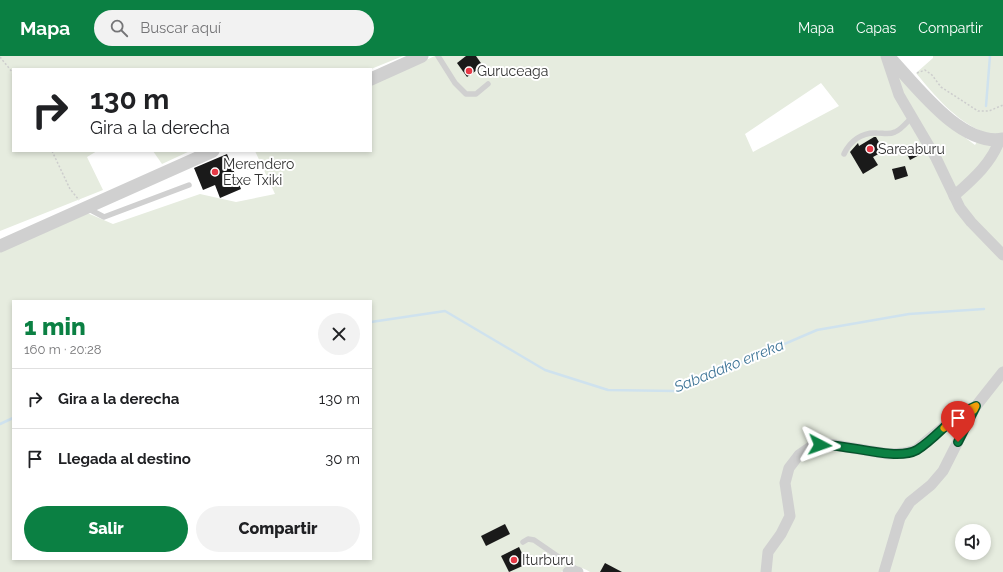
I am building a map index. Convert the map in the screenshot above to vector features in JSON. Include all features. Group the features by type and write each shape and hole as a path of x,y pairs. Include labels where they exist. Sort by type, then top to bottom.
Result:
{"street":[{"path":"372,79 422,56"},
{"path":"887,56 946,117 962,129 978,137 1001,139 995,154 970,182 954,196"},
{"path":"887,56 899,94 936,158 954,196 971,222 1003,254"},
{"path":"0,246 211,152"},
{"path":"884,572 900,518 910,502 931,485 943,471 976,406 1003,372"},
{"path":"766,572 768,552 781,534 790,516 784,483 789,468 799,455 812,446 828,444 889,454 904,453 916,450 960,413 976,406"},
{"path":"568,572 579,572"}],"lane":[{"path":"438,56 455,83 466,94 476,94 488,84"},
{"path":"844,154 848,144 862,136 871,133 887,134 897,132 912,117"},
{"path":"86,208 104,217 189,185"},
{"path":"524,542 528,539 534,540 579,572"}],"path":[{"path":"0,56 12,72"},
{"path":"909,78 914,74 925,70 941,87 978,111 989,111 1003,105"},
{"path":"52,152 70,189 86,208"}],"shaded area":[{"path":"0,56 403,56 372,69 12,68 12,152 95,152 87,157 103,190 0,231"},
{"path":"435,56 883,56 947,124 975,145 983,132 963,121 946,107 916,73 933,58 933,56 1003,56 1003,572 590,572 576,567 569,568 561,572 0,572 0,246 85,212 113,224 200,194 236,202 275,194 255,152 372,152 372,84","holes":["821,83 839,106 753,152 745,134"]},
{"path":"154,152 188,152 162,164"},
{"path":"257,162 257,169 246,170 245,163"}],"building":[{"name":"Guruceaga","path":"466,56 476,56 483,66 467,77 457,63"},
{"path":"876,137 884,151 873,157 878,165 863,174 850,152 858,143 859,146"},
{"path":"919,145 923,153 910,160 906,152"},
{"name":"Merendero Etxe Txiki","path":"227,154 241,189 220,198 215,185 203,190 194,168"},
{"path":"905,166 908,176 895,180 892,169"},
{"path":"505,524 510,534 486,546 481,536"},
{"name":"Iturburu","path":"519,547 527,564 509,572 501,556"},
{"path":"605,563 622,572 600,572"}],"waterway":[{"path":"986,106 990,56"},
{"name":"Sabadako erreka","path":"372,322 445,311 545,370 608,390 675,391 817,330 909,314 984,309"},
{"name":"Sabadako erreka","path":"0,424 12,418"}],"slow traffic":[{"path":"944,428 960,413 976,406 974,410"}],"place":[{"name":"Guruceaga","path":"469,71"},
{"name":"Sareaburu","path":"870,149"},
{"name":"Merendero Etxe Txiki","path":"215,172"},
{"name":"Iturburu","path":"514,560"}],"route":[{"path":"820,445 828,444 846,448 861,448 889,454 904,453 916,450 937,434 960,413 976,406 958,442"}]}
